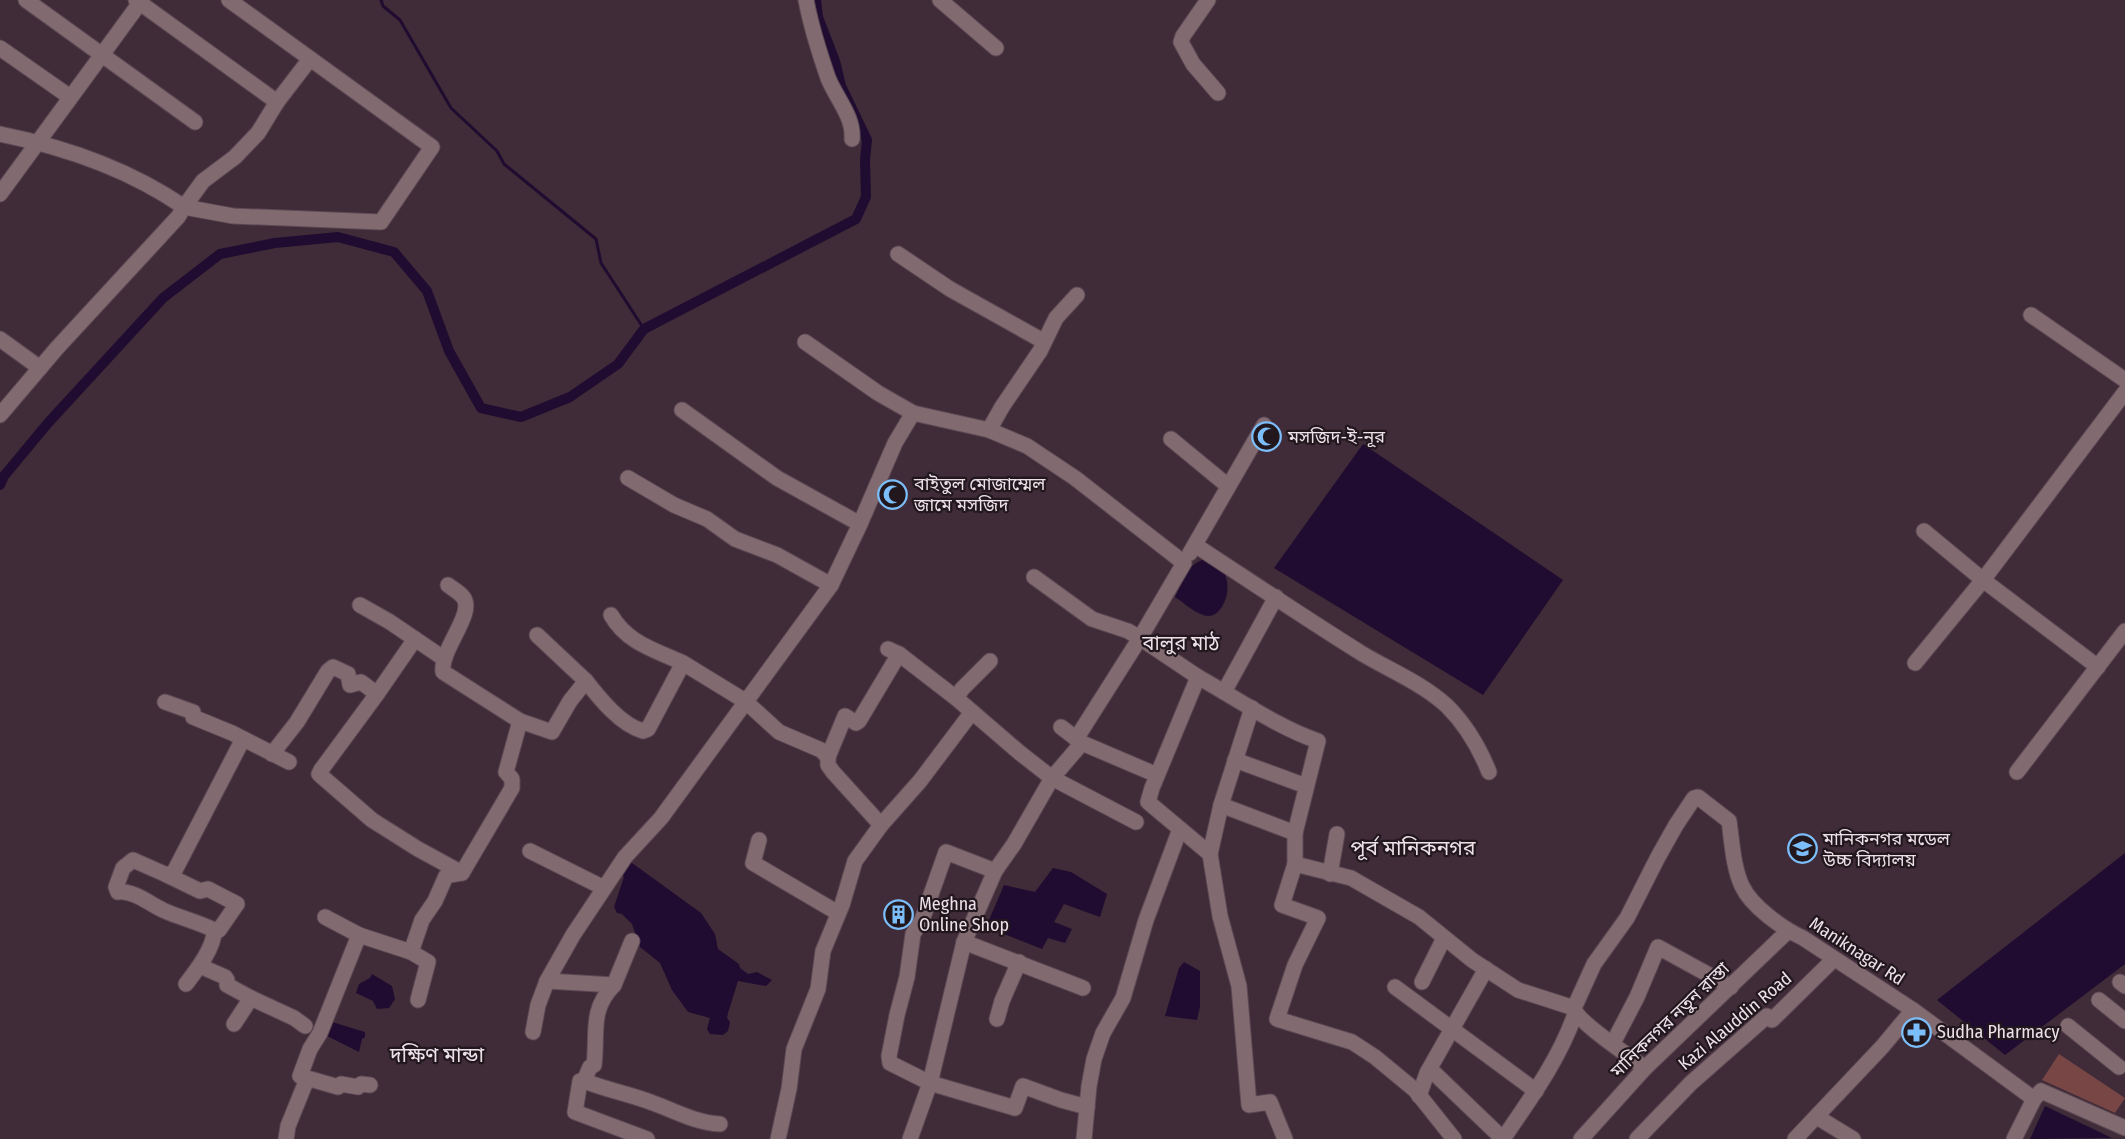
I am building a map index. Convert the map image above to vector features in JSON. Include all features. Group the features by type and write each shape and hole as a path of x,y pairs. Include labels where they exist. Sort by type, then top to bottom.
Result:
{"street":[{"path":"26,0 195,122"},
{"path":"0,134 37,141 106,164 167,195 184,207 233,216 381,222 432,147 229,0"},
{"path":"806,0 826,71 853,130 852,139"},
{"path":"940,0 996,48"},
{"path":"1208,0 1181,42 1193,64 1218,93"},
{"path":"0,194 139,1 277,102"},
{"path":"0,48 70,98"},
{"path":"0,416 40,368 178,217 203,181 235,157 258,133 277,102 310,58"},
{"path":"898,254 950,289 1043,341"},
{"path":"989,430 1040,351 1056,318 1077,295"},
{"path":"2031,315 2125,380"},
{"path":"0,339 40,368"},
{"path":"805,342 878,393 913,413 989,430 1027,446 1075,478 1184,563"},
{"path":"1915,663 1983,580 2125,392"},
{"path":"682,410 777,478 860,524"},
{"path":"532,1032 538,1005 547,981 573,935 604,888 625,857 661,818 831,585 895,443 913,413"},
{"path":"910,1139 930,1083 964,942 995,871 1014,844 1052,778 1079,741 1264,425"},
{"path":"1171,439 1228,486"},
{"path":"628,478 674,505 707,519 735,539 777,555 831,585"},
{"path":"1924,531 1983,580 2098,667"},
{"path":"1195,545 1362,653 1423,688 1446,706 1480,750 1489,771"},
{"path":"1034,577 1092,619 1128,631 1224,692 1318,741 1295,833 1295,864 1282,904 1318,918 1295,964 1277,1019 1352,1042 1375,1058 1419,1096 1454,1139"},
{"path":"448,585 463,597 466,610 443,658 442,668 445,675 520,721 552,732 570,701 586,681"},
{"path":"1224,692 1275,597"},
{"path":"360,605 390,622 443,658"},
{"path":"611,615 618,628 642,646 683,663 745,701 779,732 821,750 828,757"},
{"path":"2017,772 2125,632"},
{"path":"537,634 586,681 616,714 644,731 648,729 683,663"},
{"path":"415,639 320,774 372,820 462,873"},
{"path":"881,825 828,765 828,757 845,716 856,723 859,721 893,651 956,698 1052,778 1136,822"},
{"path":"956,698 990,660"},
{"path":"272,754 297,722 328,671 333,667 348,674 350,684 361,682 377,694"},
{"path":"1198,676 1148,802 1210,854"},
{"path":"165,702 193,712 193,717 289,762"},
{"path":"1252,708 1221,805 1210,854 1220,916 1239,986 1249,1105 1270,1102 1285,1139"},
{"path":"778,1139 789,1089 794,1049 818,989 823,951 855,861 972,712"},
{"path":"411,952 422,920 435,900 446,876 462,873 512,788 512,779 506,772 520,721"},
{"path":"1061,727 1079,741 1157,775"},
{"path":"167,874 174,872 243,739"},
{"path":"1235,760 1306,786"},
{"name":"Maniknagar Rd","path":"1575,1011 1594,964 1627,918 1662,849 1694,798 1698,797 1729,821 1742,886 1752,900 1788,931 1803,938 1913,1010 2034,1099"},
{"path":"1221,805 1295,833"},
{"path":"1084,1139 1094,1059 1103,1033 1124,998 1146,920 1180,829"},
{"path":"1330,874 1337,834"},
{"path":"759,840 753,863 838,913"},
{"path":"530,851 604,888"},
{"path":"995,871 946,852 922,920 912,934 907,977 897,1015 890,1063 930,1083 1015,1108 1023,1086 1061,1101 1087,1107"},
{"path":"133,860 167,874 200,891 208,889 237,904 219,930 164,910 132,895 118,892 116,887 123,868 133,860"},
{"path":"1295,864 1351,879 1393,901 1419,917 1486,969 1518,990 1575,1011 1591,1029 1645,1068"},
{"path":"325,917 359,935 411,952 428,962 418,1000"},
{"path":"186,984 200,966 214,935 214,930"},
{"name":"মানিকনগর নতুন রাস্তা","path":"1581,1139 1645,1068 1788,931"},
{"path":"359,935 320,1033 310,1049 300,1076 338,1087 342,1084 358,1087 361,1084 370,1085"},
{"path":"1422,982 1444,938"},
{"path":"585,1080 590,1067 594,1065 594,1032 597,1014 604,995 614,985 632,941"},
{"path":"964,942 1083,988"},
{"path":"1612,1043 1637,997 1658,946 1731,987"},
{"name":"Kazi Alauddin Road","path":"1637,1139 1691,1083 1767,1016 1772,1020 1834,959"},
{"path":"997,1019 1002,1000 1019,962"},
{"path":"200,966 225,978 227,985 231,988 294,1018 305,1026"},
{"path":"1419,1096 1430,1069 1486,969"},
{"path":"547,981 614,985"},
{"path":"1395,987 1536,1091"},
{"path":"234,1024 251,998"},
{"path":"2099,1000 2125,1022"},
{"path":"1795,1139 1882,1047 1913,1010"},
{"path":"1430,1069 1503,1139 1536,1091 1562,1046 1575,1011"},
{"path":"2068,1026 2118,1067"},
{"path":"286,1139 288,1126 307,1079"},
{"path":"648,1139 575,1112 580,1081 585,1080 654,1103 693,1119 710,1124 720,1124"},
{"path":"2014,1139 2038,1092 2044,1091 2125,1128"},
{"path":"1816,1117 1853,1139"}],"shaded area":[{"path":"1363,444 1563,580 1483,695 1274,568"},
{"path":"1202,560 1215,564 1223,571 1227,580 1228,590 1221,608 1215,614 1208,616 1195,611 1175,597 1188,571"},
{"path":"2125,853 2125,964 2005,1055 1937,1000"},
{"path":"625,862 632,863 701,913 715,934 718,949 739,964 740,968 748,974 757,972 772,980 766,986 738,981 727,1018 730,1022 728,1031 723,1035 710,1034 707,1029 710,1018 688,1012 672,990 660,963 640,947 632,924 622,914 617,913 614,907 624,877 622,874"},
{"path":"1053,868 1071,872 1107,894 1100,917 1064,904 1054,922 1072,929 1065,943 1048,938 1042,949 986,927 1004,885 1035,892"},
{"path":"1184,962 1200,971 1200,1007 1197,1020 1165,1016 1179,968"},
{"path":"372,974 392,986 395,999 389,1008 377,1009 373,1001 356,993 359,984 370,978"},
{"path":"332,1022 365,1032 359,1052 327,1036"},
{"path":"2059,1054 2125,1098 2115,1113 2042,1080"},
{"path":"2045,1106 2112,1138 2030,1139"}],"waterway":[{"path":"381,0 383,6 400,20 451,108 497,151 504,164 596,239 601,263 644,329"},
{"path":"0,485 4,476 48,423 163,298 220,254 275,243 338,237 394,252 427,291 449,351 481,408 521,417 570,397 618,364 644,329 856,219 866,197 867,140 841,86 835,61 818,17 816,0"}],"place":[{"name":"মসজিদ-ই-নূর","path":"1267,437"},
{"name":"বাইতুল মোজাম্মেল জামে মসজিদ","path":"893,494"},
{"name":"মানিকনগর মডেল উচ্চ বিদ্যালয়","path":"1802,849"},
{"name":"Meghna Online Shop","path":"898,914"},
{"name":"Sudha Pharmacy","path":"1916,1032"}],"district":[{"name":"বালুর মাঠ","path":"1181,643"},
{"name":"পূর্ব মানিকনগর","path":"1413,848"},
{"name":"দক্ষিণ মান্ডা","path":"437,1055"}]}
